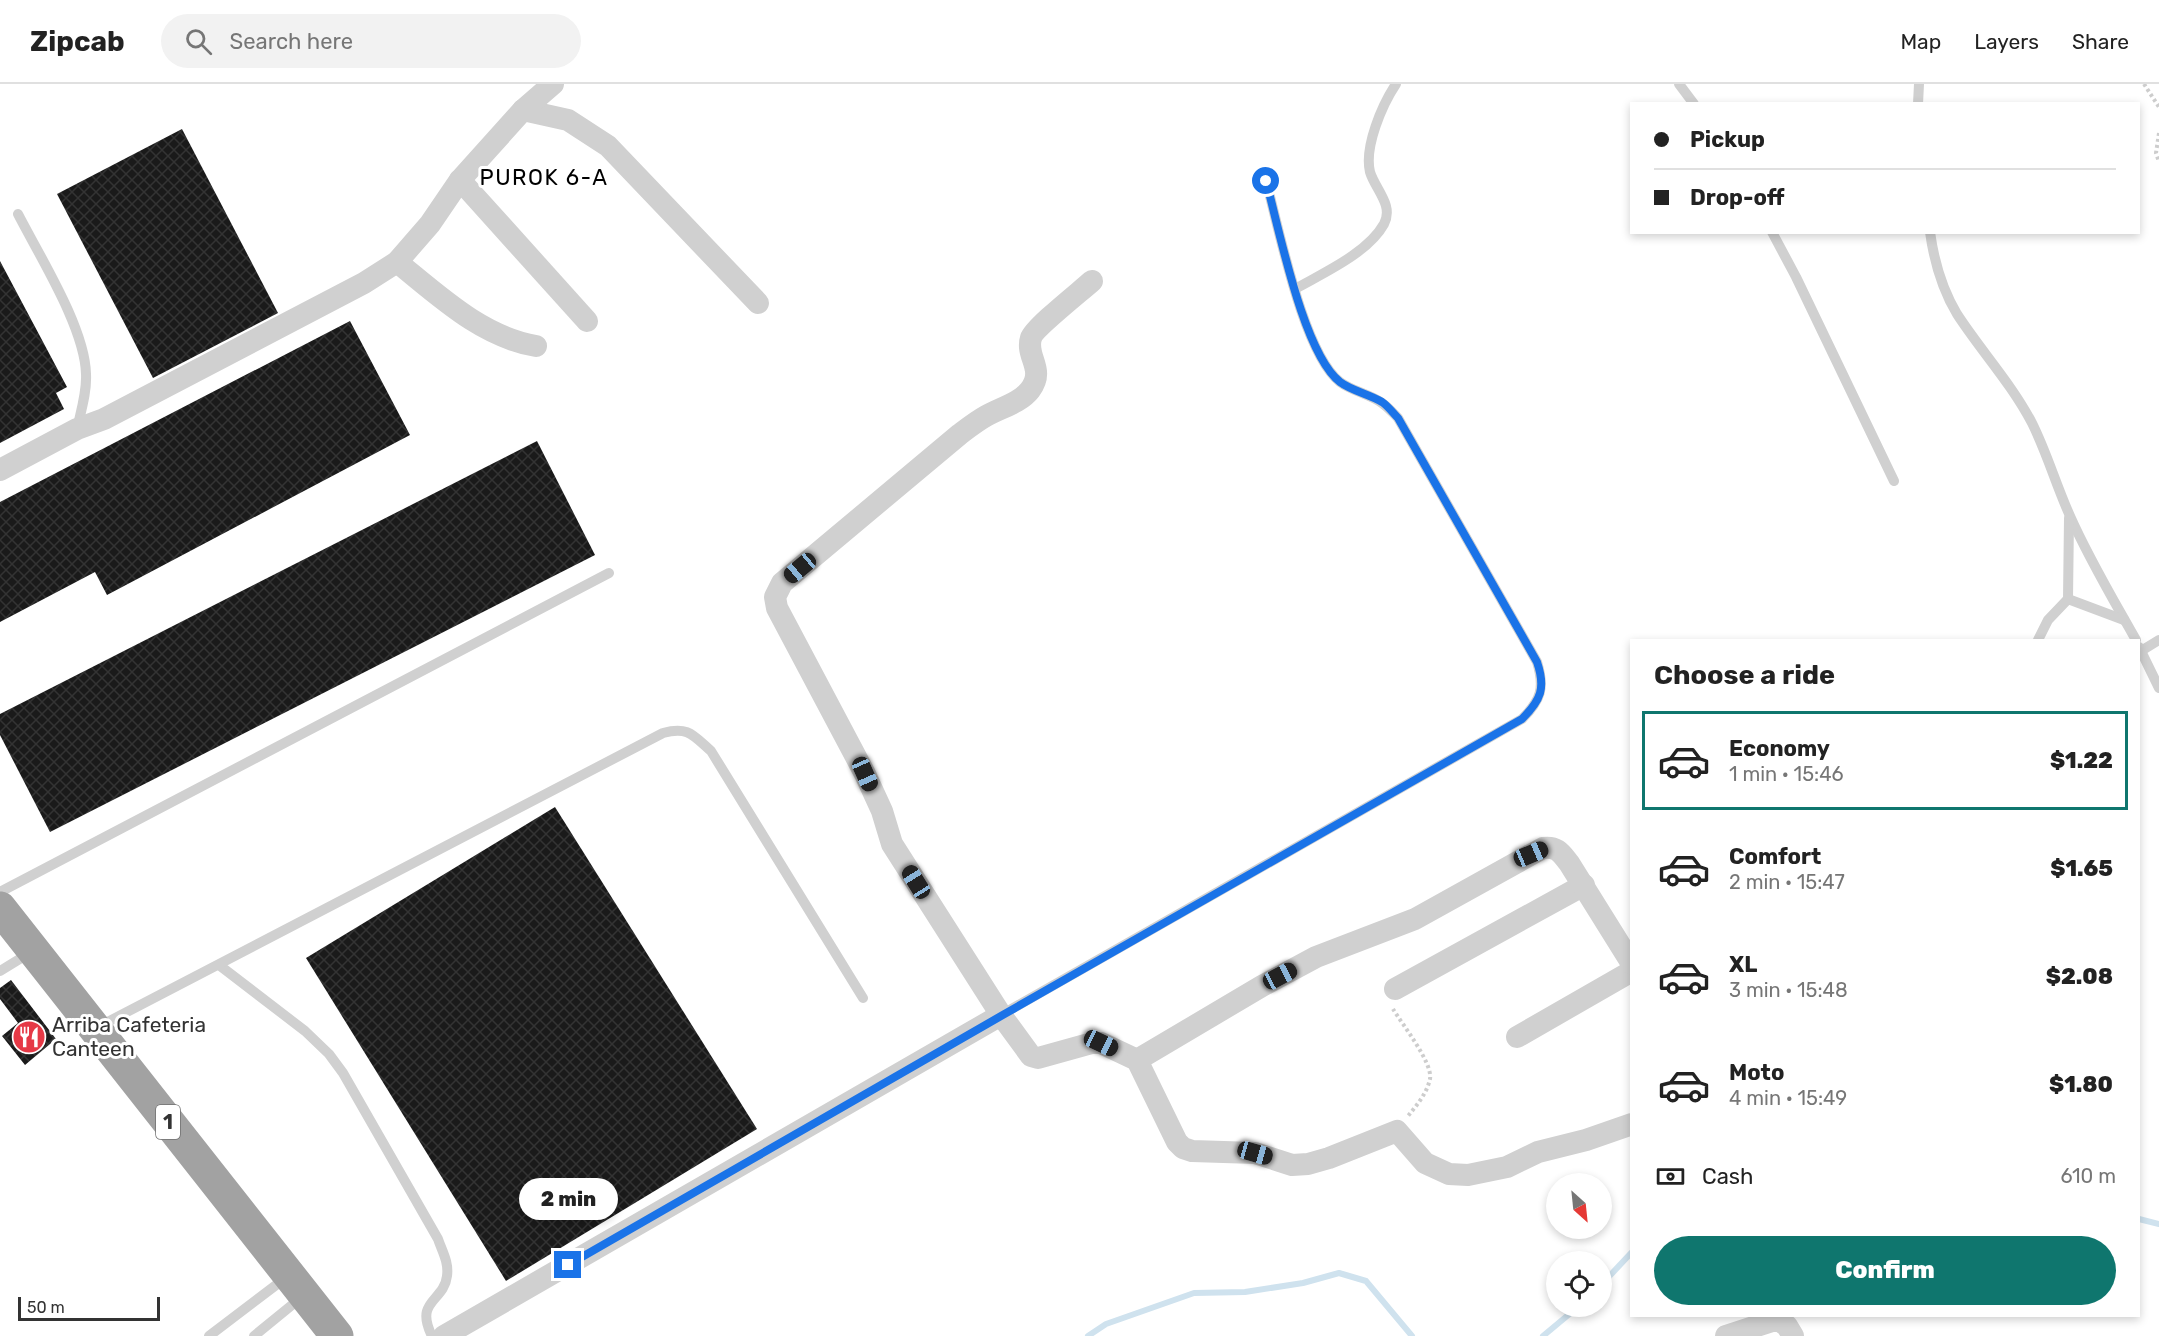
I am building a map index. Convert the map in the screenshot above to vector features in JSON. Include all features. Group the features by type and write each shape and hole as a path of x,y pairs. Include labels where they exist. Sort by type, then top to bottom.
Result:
{"highway":[{"name":"1","path":"0,908 337,1336"}],"street":[{"path":"0,470 77,429 96,423 364,283 397,262 430,224 460,180 523,110 553,84"},
{"path":"523,110 568,120 608,146 758,303"},
{"path":"460,180 587,321"},
{"path":"397,262 485,328 510,340 536,346"},
{"path":"1092,281 1033,333 1030,348 1037,372 1036,382 1029,393 984,417 960,434 782,584 775,597 777,608 865,774 882,811 892,844 1001,1016 1031,1056 1038,1058 1092,1043 1101,1043 1137,1060 1177,1142 1183,1148 1192,1151 1255,1153 1292,1165 1308,1164 1397,1131 1425,1163 1449,1174 1468,1175 1507,1167 1538,1152 1586,1140 1630,1125"},
{"path":"1137,1060 1316,957 1415,919 1543,848 1552,847 1559,850 1584,885 1630,961"},
{"path":"1395,989 1584,885"},
{"path":"1517,1037 1630,972"},
{"path":"444,1336 1001,1016"},
{"path":"1726,1336 1772,1321 1780,1321 1787,1326 1793,1336"}],"lane":[{"path":"1295,289 1345,261 1371,240 1385,222 1387,208 1370,171 1370,150 1378,119 1396,84"},
{"path":"1679,84 1692,102"},
{"path":"1918,102 1920,84"},
{"path":"1001,1016 1522,719 1536,706 1541,691 1541,675 1537,662 1398,418 1383,403 1341,383 1330,371 1306,324 1266,181"},
{"path":"18,214 63,302 84,354 87,377 77,429"},
{"path":"1773,234 1894,481"},
{"path":"1930,234 1933,254 1943,286 1957,314 2010,385 2032,423 2069,514 2098,573 2135,639"},
{"path":"2038,639 2048,620 2068,599 2069,514"},
{"path":"0,892 609,573"},
{"path":"2068,599 2124,620"},
{"path":"2159,640 2140,649 2159,688"},
{"path":"95,1029 663,732 677,729 693,734 711,751 863,998"},
{"path":"0,971 34,950"},
{"path":"219,965 305,1032 328,1054 343,1073 388,1151 438,1239 446,1260 447,1278 426,1312 426,1320 432,1336"},
{"path":"209,1336 296,1286"},
{"path":"254,1336 296,1286"}],"path":[{"path":"2144,84 2159,107"},
{"path":"2159,133 2156,153 2159,162"},
{"path":"1395,989 1389,995 1391,1005 1424,1058 1431,1077 1419,1102 1397,1131"}],"building":[{"path":"182,129 278,313 153,378 57,194"},
{"path":"0,261 67,387 56,393 64,409 0,443"},
{"path":"350,321 410,435 107,595 95,572 0,622 0,502"},
{"path":"537,441 595,555 50,832 0,735 0,714"},
{"path":"555,807 757,1129 506,1281 306,958"},
{"name":"Arriba Cafeteria Canteen","path":"11,980 56,1039 25,1065 2,1036 18,1023 0,999 0,988"}],"waterway":[{"path":"2140,1219 2159,1224"},
{"path":"1612,1273 1630,1254"},
{"path":"1088,1336 1106,1324 1194,1293 1245,1292 1303,1283 1339,1273 1366,1281 1412,1336"},
{"path":"1543,1336 1566,1317"}],"place":[{"name":"Arriba Cafeteria Canteen","path":"29,1037"}],"district":[{"name":"PUROK 6-A","path":"544,177"}],"route":[{"path":"568,1265 1522,719 1536,706 1541,691 1541,675 1537,662 1398,418 1383,403 1341,383 1330,371 1317,349 1295,289 1266,181"}]}
